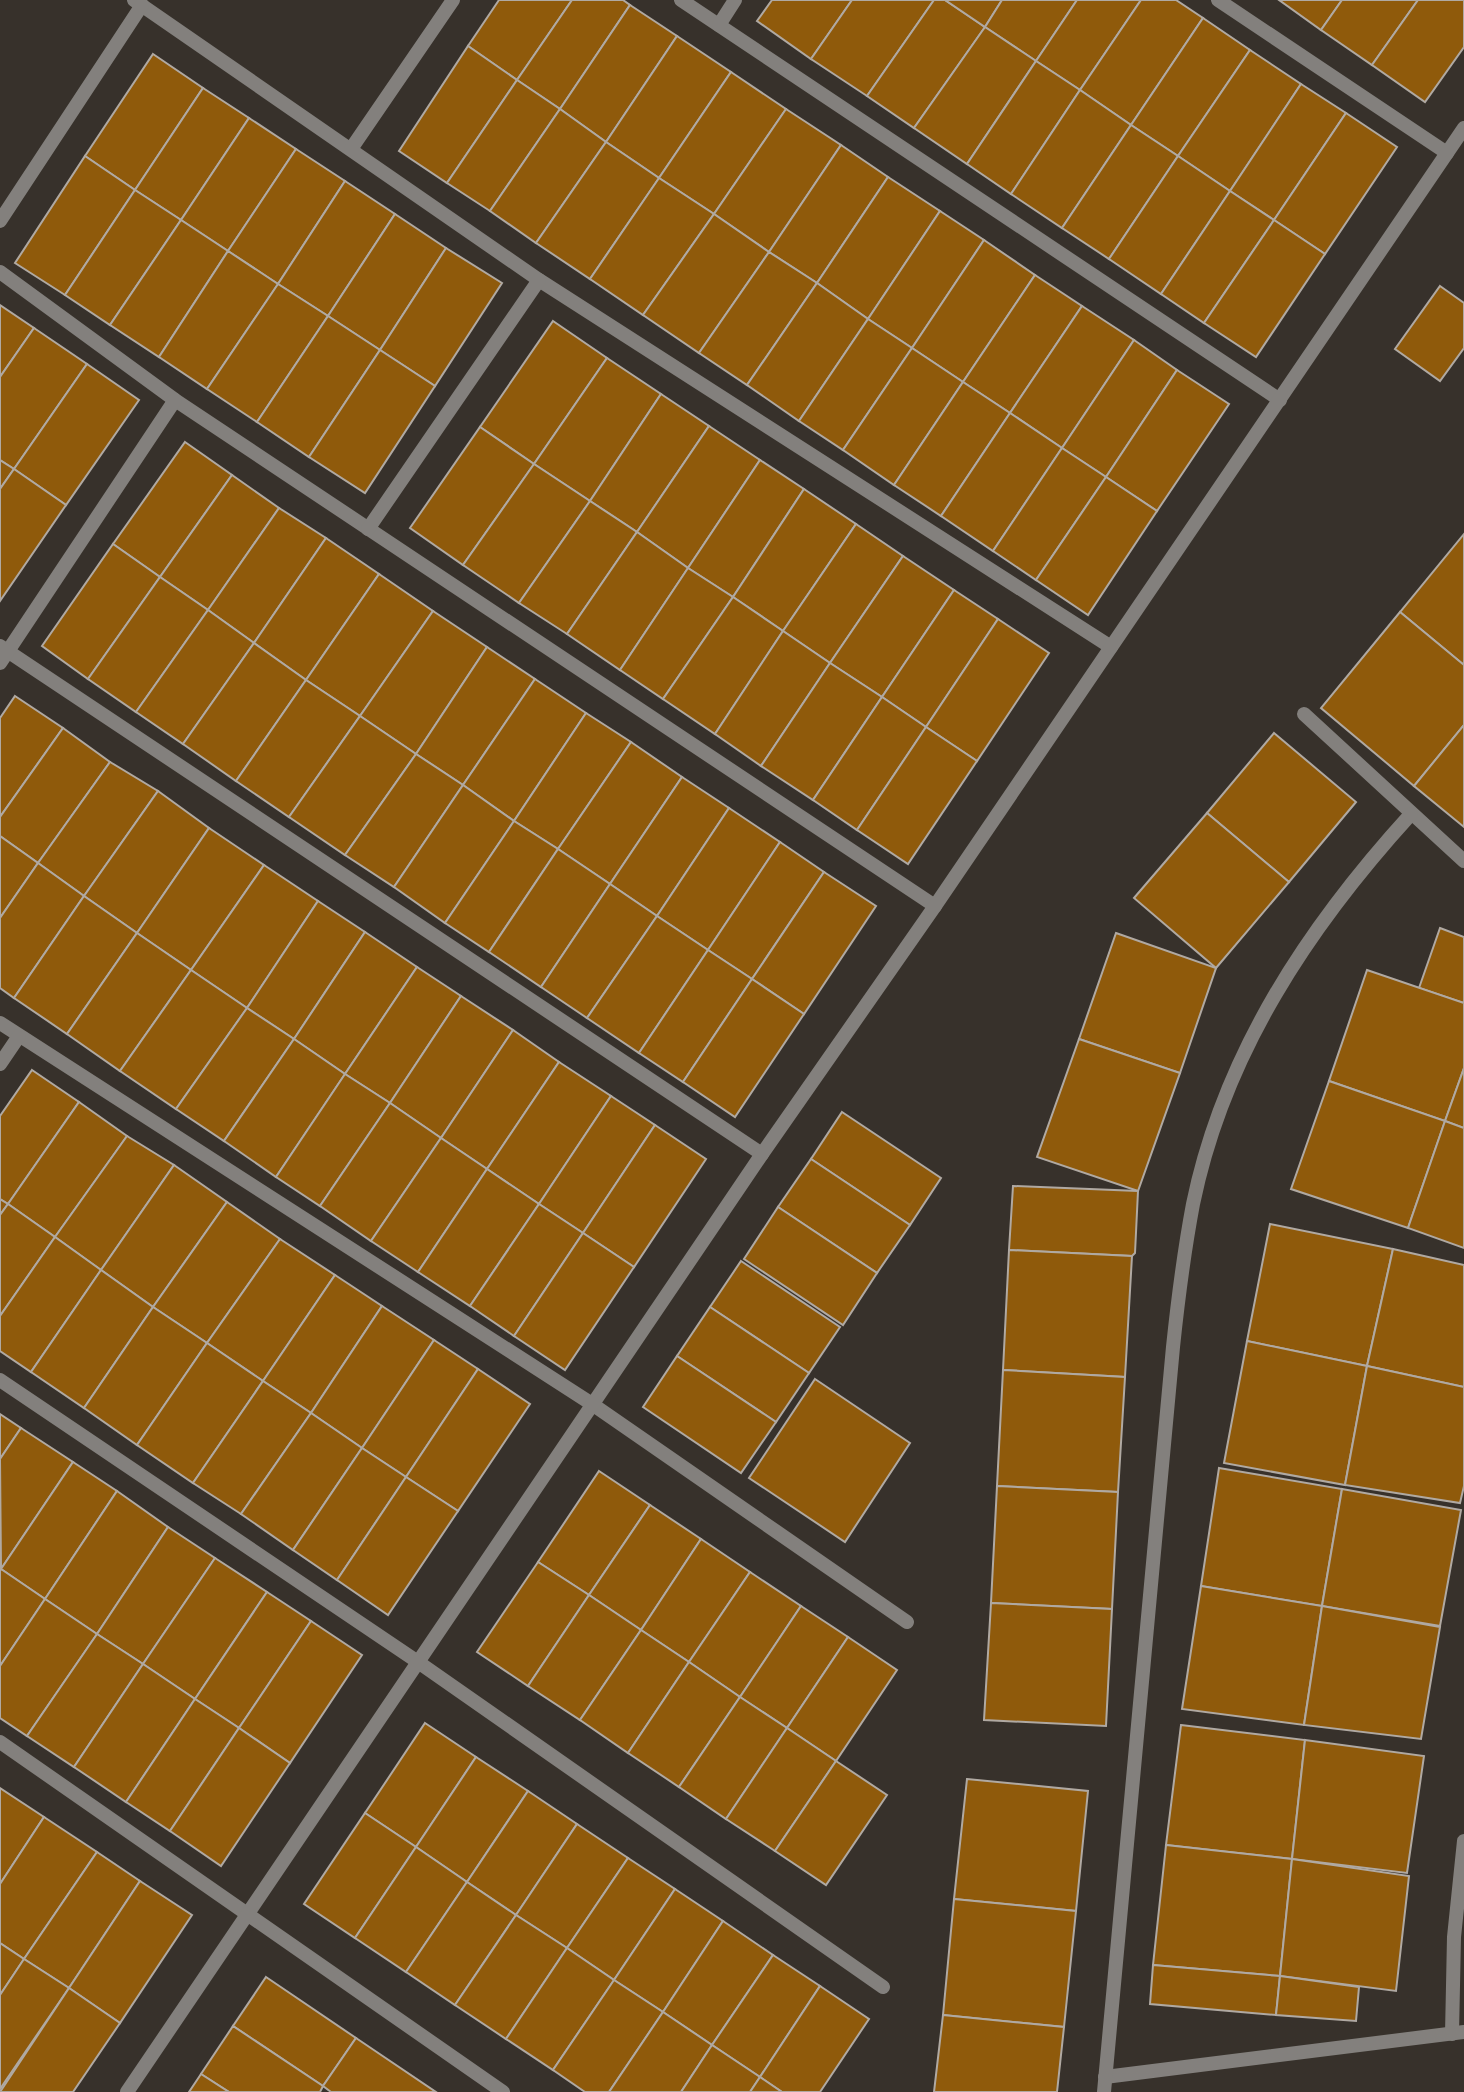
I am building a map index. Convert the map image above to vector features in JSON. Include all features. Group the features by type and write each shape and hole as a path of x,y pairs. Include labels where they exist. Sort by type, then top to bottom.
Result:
{"street":[{"path":"352,149 453,0"},
{"path":"681,0 1280,400"},
{"path":"719,25 735,0"},
{"path":"1218,0 1447,153"},
{"path":"0,220 138,2 539,280 1111,647"},
{"path":"127,2092 762,1154 935,906 1464,128"},
{"path":"0,272 175,400 935,906"},
{"path":"368,529 539,280"},
{"path":"175,400 3,653 762,1154"},
{"path":"1304,713 1464,861"},
{"path":"1104,2092 1173,1347 1181,1274 1194,1202 1211,1139 1232,1080 1259,1023 1296,958 1336,901 1411,814"},
{"path":"0,1023 592,1405 906,1622"},
{"path":"0,1064 19,1036"},
{"path":"0,1380 418,1662 883,1987"},
{"path":"0,1742 249,1912 503,2092"},
{"path":"1105,2077 1458,2033 1454,1937 1464,1841"}],"building":[{"path":"499,0 572,0 517,80 468,46"},
{"path":"572,0 623,0 630,5 560,109 517,80"},
{"path":"772,0 852,0 811,59 757,21"},
{"path":"852,0 934,0 867,96 811,59"},
{"path":"934,0 945,0 985,27 914,128 867,96"},
{"path":"945,0 1002,0 985,27"},
{"path":"1002,0 1077,0 1036,61 985,27"},
{"path":"1077,0 1141,0 1080,90 1036,61"},
{"path":"1141,0 1176,0 1203,18 1131,125 1080,90"},
{"path":"1279,0 1342,0 1321,30"},
{"path":"1342,0 1418,0 1372,65 1321,30"},
{"path":"1418,0 1464,0 1464,47 1425,102 1372,65"},
{"path":"630,5 677,36 606,142 560,109"},
{"path":"1203,18 1250,50 1178,156 1131,125"},
{"path":"985,27 1036,61 967,164 914,128"},
{"path":"677,36 731,72 659,178 606,142"},
{"path":"468,46 517,80 447,183 399,151"},
{"path":"1250,50 1301,84 1230,191 1178,156"},
{"path":"153,54 203,88 135,190 85,156"},
{"path":"1036,61 1080,90 1011,194 967,164"},
{"path":"731,72 786,109 714,214 659,178"},
{"path":"517,80 560,109 490,211 447,183"},
{"path":"1301,84 1346,113 1274,220 1230,191"},
{"path":"203,88 249,118 181,220 135,190"},
{"path":"1080,90 1131,125 1062,228 1011,194"},
{"path":"560,109 606,142 536,243 490,211"},
{"path":"786,109 841,145 769,252 714,214"},
{"path":"1346,113 1397,147 1325,254 1274,220"},
{"path":"249,118 296,149 228,251 181,220"},
{"path":"1131,125 1178,156 1109,259 1062,228"},
{"path":"606,142 659,178 590,279 536,243"},
{"path":"841,145 888,177 817,283 769,252"},
{"path":"296,149 345,181 278,284 228,251"},
{"path":"85,156 135,190 65,295 15,263"},
{"path":"1178,156 1230,191 1161,294 1109,259"},
{"path":"888,177 940,211 868,319 817,283"},
{"path":"659,178 714,214 643,315 590,279"},
{"path":"345,181 395,214 328,316 278,284"},
{"path":"135,190 181,220 110,325 65,295"},
{"path":"1230,191 1274,220 1204,323 1161,294"},
{"path":"940,211 984,240 912,348 868,319"},
{"path":"395,214 446,248 380,350 328,316"},
{"path":"714,214 769,252 699,353 643,315"},
{"path":"181,220 228,251 159,357 110,325"},
{"path":"1274,220 1325,254 1256,357 1204,323"},
{"path":"984,240 1035,275 963,382 912,348"},
{"path":"446,248 502,283 435,386 380,350"},
{"path":"228,251 278,284 207,389 159,357"},
{"path":"769,252 817,283 747,385 699,353"},
{"path":"1035,275 1082,306 1010,413 963,382"},
{"path":"817,283 868,319 799,421 747,385"},
{"path":"278,284 328,316 257,422 207,389"},
{"path":"1440,286 1464,303 1464,348 1440,381 1395,349"},
{"path":"0,305 34,328 0,377"},
{"path":"1082,306 1134,340 1062,448 1010,413"},
{"path":"328,316 380,350 309,457 257,422"},
{"path":"868,319 912,348 843,450 799,421"},
{"path":"553,321 607,358 534,464 480,427"},
{"path":"34,328 87,364 14,469 0,460 0,377"},
{"path":"1134,340 1177,370 1106,477 1062,448"},
{"path":"912,348 963,382 894,485 843,450"},
{"path":"380,350 435,386 365,493 309,457"},
{"path":"607,358 661,394 590,501 534,464"},
{"path":"87,364 139,400 66,505 14,469"},
{"path":"1177,370 1229,404 1157,511 1106,477"},
{"path":"963,382 1010,413 941,516 894,485"},
{"path":"661,394 709,426 637,532 590,501"},
{"path":"1010,413 1062,448 993,551 941,516"},
{"path":"709,426 760,460 688,568 637,532"},
{"path":"480,427 534,464 463,565 410,528"},
{"path":"185,442 232,475 160,577 113,544"},
{"path":"1062,448 1106,477 1036,580 993,551"},
{"path":"0,460 14,469 0,489"},
{"path":"760,460 804,489 733,597 688,568"},
{"path":"534,464 590,501 519,603 463,565"},
{"path":"14,469 66,505 0,601 0,489"},
{"path":"232,475 279,508 208,610 160,577"},
{"path":"1106,477 1157,511 1088,615 1036,580"},
{"path":"804,489 856,524 783,631 733,597"},
{"path":"590,501 637,532 567,634 519,603"},
{"path":"279,508 326,538 254,643 208,610"},
{"path":"856,524 903,556 830,663 783,631"},
{"path":"637,532 688,568 620,670 567,634"},
{"path":"1464,534 1464,665 1400,612"},
{"path":"326,538 379,574 306,680 254,643"},
{"path":"113,544 160,577 88,679 42,646"},
{"path":"903,556 954,590 882,697 830,663"},
{"path":"688,568 733,597 663,699 620,670"},
{"path":"379,574 433,611 360,716 306,680"},
{"path":"160,577 208,610 136,712 88,679"},
{"path":"954,590 998,619 926,727 882,697"},
{"path":"733,597 783,631 715,734 663,699"},
{"path":"208,610 254,643 183,744 136,712"},
{"path":"433,611 487,647 416,754 360,716"},
{"path":"1400,612 1464,665 1464,725 1414,786 1321,708"},
{"path":"998,619 1049,653 977,761 926,727"},
{"path":"783,631 830,663 761,766 715,734"},
{"path":"254,643 306,680 236,781 183,744"},
{"path":"487,647 535,679 463,785 416,754"},
{"path":"830,663 882,697 813,800 761,766"},
{"path":"535,679 586,713 514,821 463,785"},
{"path":"306,680 360,716 289,817 236,781"},
{"path":"15,696 63,728 0,817 0,718"},
{"path":"882,697 926,727 857,830 813,800"},
{"path":"586,713 631,742 558,849 514,821"},
{"path":"360,716 416,754 345,855 289,817"},
{"path":"1464,725 1464,827 1414,786"},
{"path":"926,727 977,761 908,864 857,830"},
{"path":"63,728 110,762 38,863 0,836 0,817"},
{"path":"1274,733 1356,802 1289,882 1207,813"},
{"path":"631,742 682,777 610,884 558,849"},
{"path":"416,754 463,785 394,887 345,855"},
{"path":"110,762 158,791 84,896 38,863"},
{"path":"682,777 729,808 657,916 610,884"},
{"path":"463,785 514,821 445,923 394,887"},
{"path":"158,791 209,828 137,933 84,896"},
{"path":"729,808 780,842 708,950 657,916"},
{"path":"1207,813 1289,882 1216,968 1134,898"},
{"path":"514,821 558,849 489,952 445,923"},
{"path":"209,828 264,865 191,970 137,933"},
{"path":"0,836 38,863 0,918"},
{"path":"780,842 824,872 752,979 708,950"},
{"path":"558,849 610,884 541,987 489,952"},
{"path":"38,863 84,896 14,998 0,988 0,918"},
{"path":"264,865 318,901 247,1008 191,970"},
{"path":"824,872 876,906 804,1014 752,979"},
{"path":"610,884 657,916 587,1018 541,987"},
{"path":"84,896 137,933 67,1034 14,998"},
{"path":"318,901 365,932 294,1039 247,1008"},
{"path":"657,916 708,950 639,1053 587,1018"},
{"path":"1440,928 1464,937 1464,1003 1419,988"},
{"path":"365,932 417,967 345,1074 294,1039"},
{"path":"137,933 191,970 120,1071 67,1034"},
{"path":"1116,933 1216,968 1180,1073 1079,1039"},
{"path":"708,950 752,979 683,1082 639,1053"},
{"path":"417,967 461,996 390,1103 345,1074"},
{"path":"191,970 247,1008 176,1109 120,1071"},
{"path":"1367,970 1464,1003 1464,1068 1445,1121 1329,1081"},
{"path":"752,979 804,1014 735,1117 683,1082"},
{"path":"461,996 513,1030 441,1138 390,1103"},
{"path":"247,1008 294,1039 224,1141 176,1109"},
{"path":"513,1030 559,1062 487,1169 441,1138"},
{"path":"294,1039 345,1074 276,1177 224,1141"},
{"path":"1079,1039 1180,1073 1138,1191 1037,1157"},
{"path":"559,1062 611,1096 539,1204 487,1169"},
{"path":"1464,1068 1464,1128 1445,1121"},
{"path":"32,1070 79,1102 8,1204 0,1199 0,1116"},
{"path":"345,1074 390,1103 320,1206 276,1177"},
{"path":"1329,1081 1445,1121 1408,1228 1291,1189"},
{"path":"611,1096 655,1125 583,1233 539,1204"},
{"path":"79,1102 127,1136 55,1237 8,1204"},
{"path":"390,1103 441,1138 371,1241 320,1206"},
{"path":"842,1112 941,1178 910,1225 811,1159"},
{"path":"1445,1121 1464,1128 1464,1248 1408,1228"},
{"path":"655,1125 706,1159 634,1267 583,1233"},
{"path":"127,1136 174,1165 101,1270 55,1237"},
{"path":"441,1138 487,1169 418,1272 371,1241"},
{"path":"811,1159 910,1225 877,1273 778,1207"},
{"path":"174,1165 227,1202 153,1307 101,1270"},
{"path":"487,1169 539,1204 470,1306 418,1272"},
{"path":"1013,1186 1138,1191 1135,1253 1132,1256 1009,1250"},
{"path":"0,1199 8,1204 0,1215"},
{"path":"227,1202 280,1239 207,1343 153,1307"},
{"path":"8,1204 55,1237 0,1316 0,1215"},
{"path":"539,1204 583,1233 514,1336 470,1306"},
{"path":"778,1207 877,1273 843,1325 744,1259"},
{"path":"1270,1224 1393,1249 1367,1366 1247,1341"},
{"path":"583,1233 634,1267 565,1370 514,1336"},
{"path":"55,1237 101,1270 31,1372 0,1351 0,1316"},
{"path":"280,1239 335,1275 263,1381 207,1343"},
{"path":"1393,1249 1464,1265 1464,1387 1367,1366"},
{"path":"1009,1250 1132,1256 1125,1377 1003,1370"},
{"path":"741,1261 840,1327 809,1373 710,1307"},
{"path":"101,1270 153,1307 84,1408 31,1372"},
{"path":"335,1275 382,1306 311,1413 263,1381"},
{"path":"382,1306 434,1340 362,1448 311,1413"},
{"path":"153,1307 207,1343 137,1445 84,1408"},
{"path":"710,1307 809,1373 776,1422 677,1356"},
{"path":"434,1340 478,1369 406,1477 362,1448"},
{"path":"1247,1341 1367,1366 1345,1485 1224,1463"},
{"path":"207,1343 263,1381 193,1483 137,1445"},
{"path":"677,1356 776,1422 741,1473 643,1407"},
{"path":"1367,1366 1464,1387 1464,1486 1460,1503 1345,1485"},
{"path":"478,1369 530,1404 458,1511 406,1477"},
{"path":"1003,1370 1125,1377 1118,1492 997,1486"},
{"path":"815,1379 910,1443 845,1542 749,1478"},
{"path":"263,1381 311,1413 241,1514 193,1483"},
{"path":"311,1413 362,1448 293,1550 241,1514"},
{"path":"0,1414 21,1428 0,1459"},
{"path":"21,1428 73,1462 1,1569 0,1459"},
{"path":"362,1448 406,1477 337,1580 293,1550"},
{"path":"73,1462 117,1491 45,1599 1,1569"},
{"path":"1219,1468 1342,1489 1322,1606 1201,1586"},
{"path":"599,1471 650,1505 589,1595 538,1562"},
{"path":"406,1477 458,1511 388,1615 337,1580"},
{"path":"997,1486 1118,1492 1112,1609 991,1603"},
{"path":"1342,1489 1461,1510 1440,1626 1322,1606"},
{"path":"117,1491 168,1527 97,1634 45,1599"},
{"path":"650,1505 701,1539 641,1630 589,1595"},
{"path":"168,1527 215,1558 143,1664 97,1634"},
{"path":"701,1539 750,1572 689,1662 641,1630"},
{"path":"215,1558 267,1592 195,1699 143,1664"},
{"path":"538,1562 589,1595 528,1686 477,1652"},
{"path":"1,1569 45,1599 0,1666 0,1571"},
{"path":"750,1572 801,1606 740,1697 689,1662"},
{"path":"1201,1586 1322,1606 1304,1725 1182,1709"},
{"path":"267,1592 311,1621 239,1728 195,1699"},
{"path":"589,1595 641,1630 580,1720 528,1686"},
{"path":"45,1599 97,1634 27,1736 0,1718 0,1666"},
{"path":"991,1603 1112,1609 1106,1726 984,1720"},
{"path":"801,1606 848,1637 787,1728 740,1697"},
{"path":"1322,1606 1440,1627 1421,1739 1304,1725"},
{"path":"311,1621 362,1655 290,1763 239,1728"},
{"path":"641,1630 689,1662 628,1753 580,1720"},
{"path":"97,1634 143,1664 74,1767 27,1736"},
{"path":"848,1637 897,1670 836,1761 787,1728"},
{"path":"689,1662 740,1697 679,1787 628,1753"},
{"path":"143,1664 195,1699 126,1802 74,1767"},
{"path":"740,1697 787,1728 726,1819 679,1787"},
{"path":"195,1699 239,1728 170,1831 126,1802"},
{"path":"425,1723 476,1757 416,1847 365,1813"},
{"path":"1181,1725 1305,1740 1292,1859 1166,1845"},
{"path":"239,1728 290,1763 221,1866 170,1831"},
{"path":"787,1728 836,1761 775,1851 726,1819"},
{"path":"1305,1740 1424,1756 1407,1873 1292,1859"},
{"path":"476,1757 528,1791 467,1882 416,1847"},
{"path":"836,1761 887,1795 826,1885 775,1851"},
{"path":"967,1779 1088,1791 1076,1911 954,1899"},
{"path":"0,1788 44,1817 0,1884"},
{"path":"528,1791 577,1824 516,1915 467,1882"},
{"path":"365,1813 416,1847 355,1938 304,1904"},
{"path":"44,1817 97,1852 24,1959 0,1943 0,1884"},
{"path":"577,1824 628,1858 567,1948 516,1915"},
{"path":"1166,1845 1292,1859 1280,1976 1153,1965"},
{"path":"416,1847 467,1882 406,1972 355,1938"},
{"path":"97,1852 140,1881 69,1988 24,1959"},
{"path":"628,1858 675,1889 614,1980 567,1948"},
{"path":"1292,1859 1409,1876 1396,1991 1280,1976"},
{"path":"140,1881 192,1915 120,2023 69,1988"},
{"path":"467,1882 516,1915 455,2005 406,1972"},
{"path":"675,1889 723,1921 663,2012 614,1980"},
{"path":"954,1899 1076,1911 1064,2027 943,2015"},
{"path":"516,1915 567,1948 506,2039 455,2005"},
{"path":"723,1921 773,1955 712,2045 663,2012"},
{"path":"0,1943 24,1959 0,1995"},
{"path":"567,1948 614,1980 553,2070 506,2039"},
{"path":"773,1955 820,1986 760,2077 712,2045"},
{"path":"24,1959 69,1988 0,2089 0,1995"},
{"path":"1153,1965 1280,1976 1276,2015 1150,2004"},
{"path":"1280,1976 1359,1987 1356,2021 1276,2015"},
{"path":"266,1977 356,2038 323,2086 233,2026"},
{"path":"614,1980 663,2012 609,2092 585,2092 553,2070"},
{"path":"820,1986 869,2019 820,2092 782,2092 760,2077"},
{"path":"69,1988 120,2023 73,2092 0,2092"},
{"path":"663,2012 712,2045 681,2092 609,2092"},
{"path":"943,2015 1064,2027 1057,2092 934,2092"},
{"path":"233,2026 323,2086 320,2092 229,2092 201,2074"},
{"path":"356,2038 436,2092 331,2092 323,2086"},
{"path":"712,2045 760,2077 750,2092 681,2092"},
{"path":"201,2074 229,2092 189,2092"},
{"path":"760,2077 782,2092 750,2092"}]}
